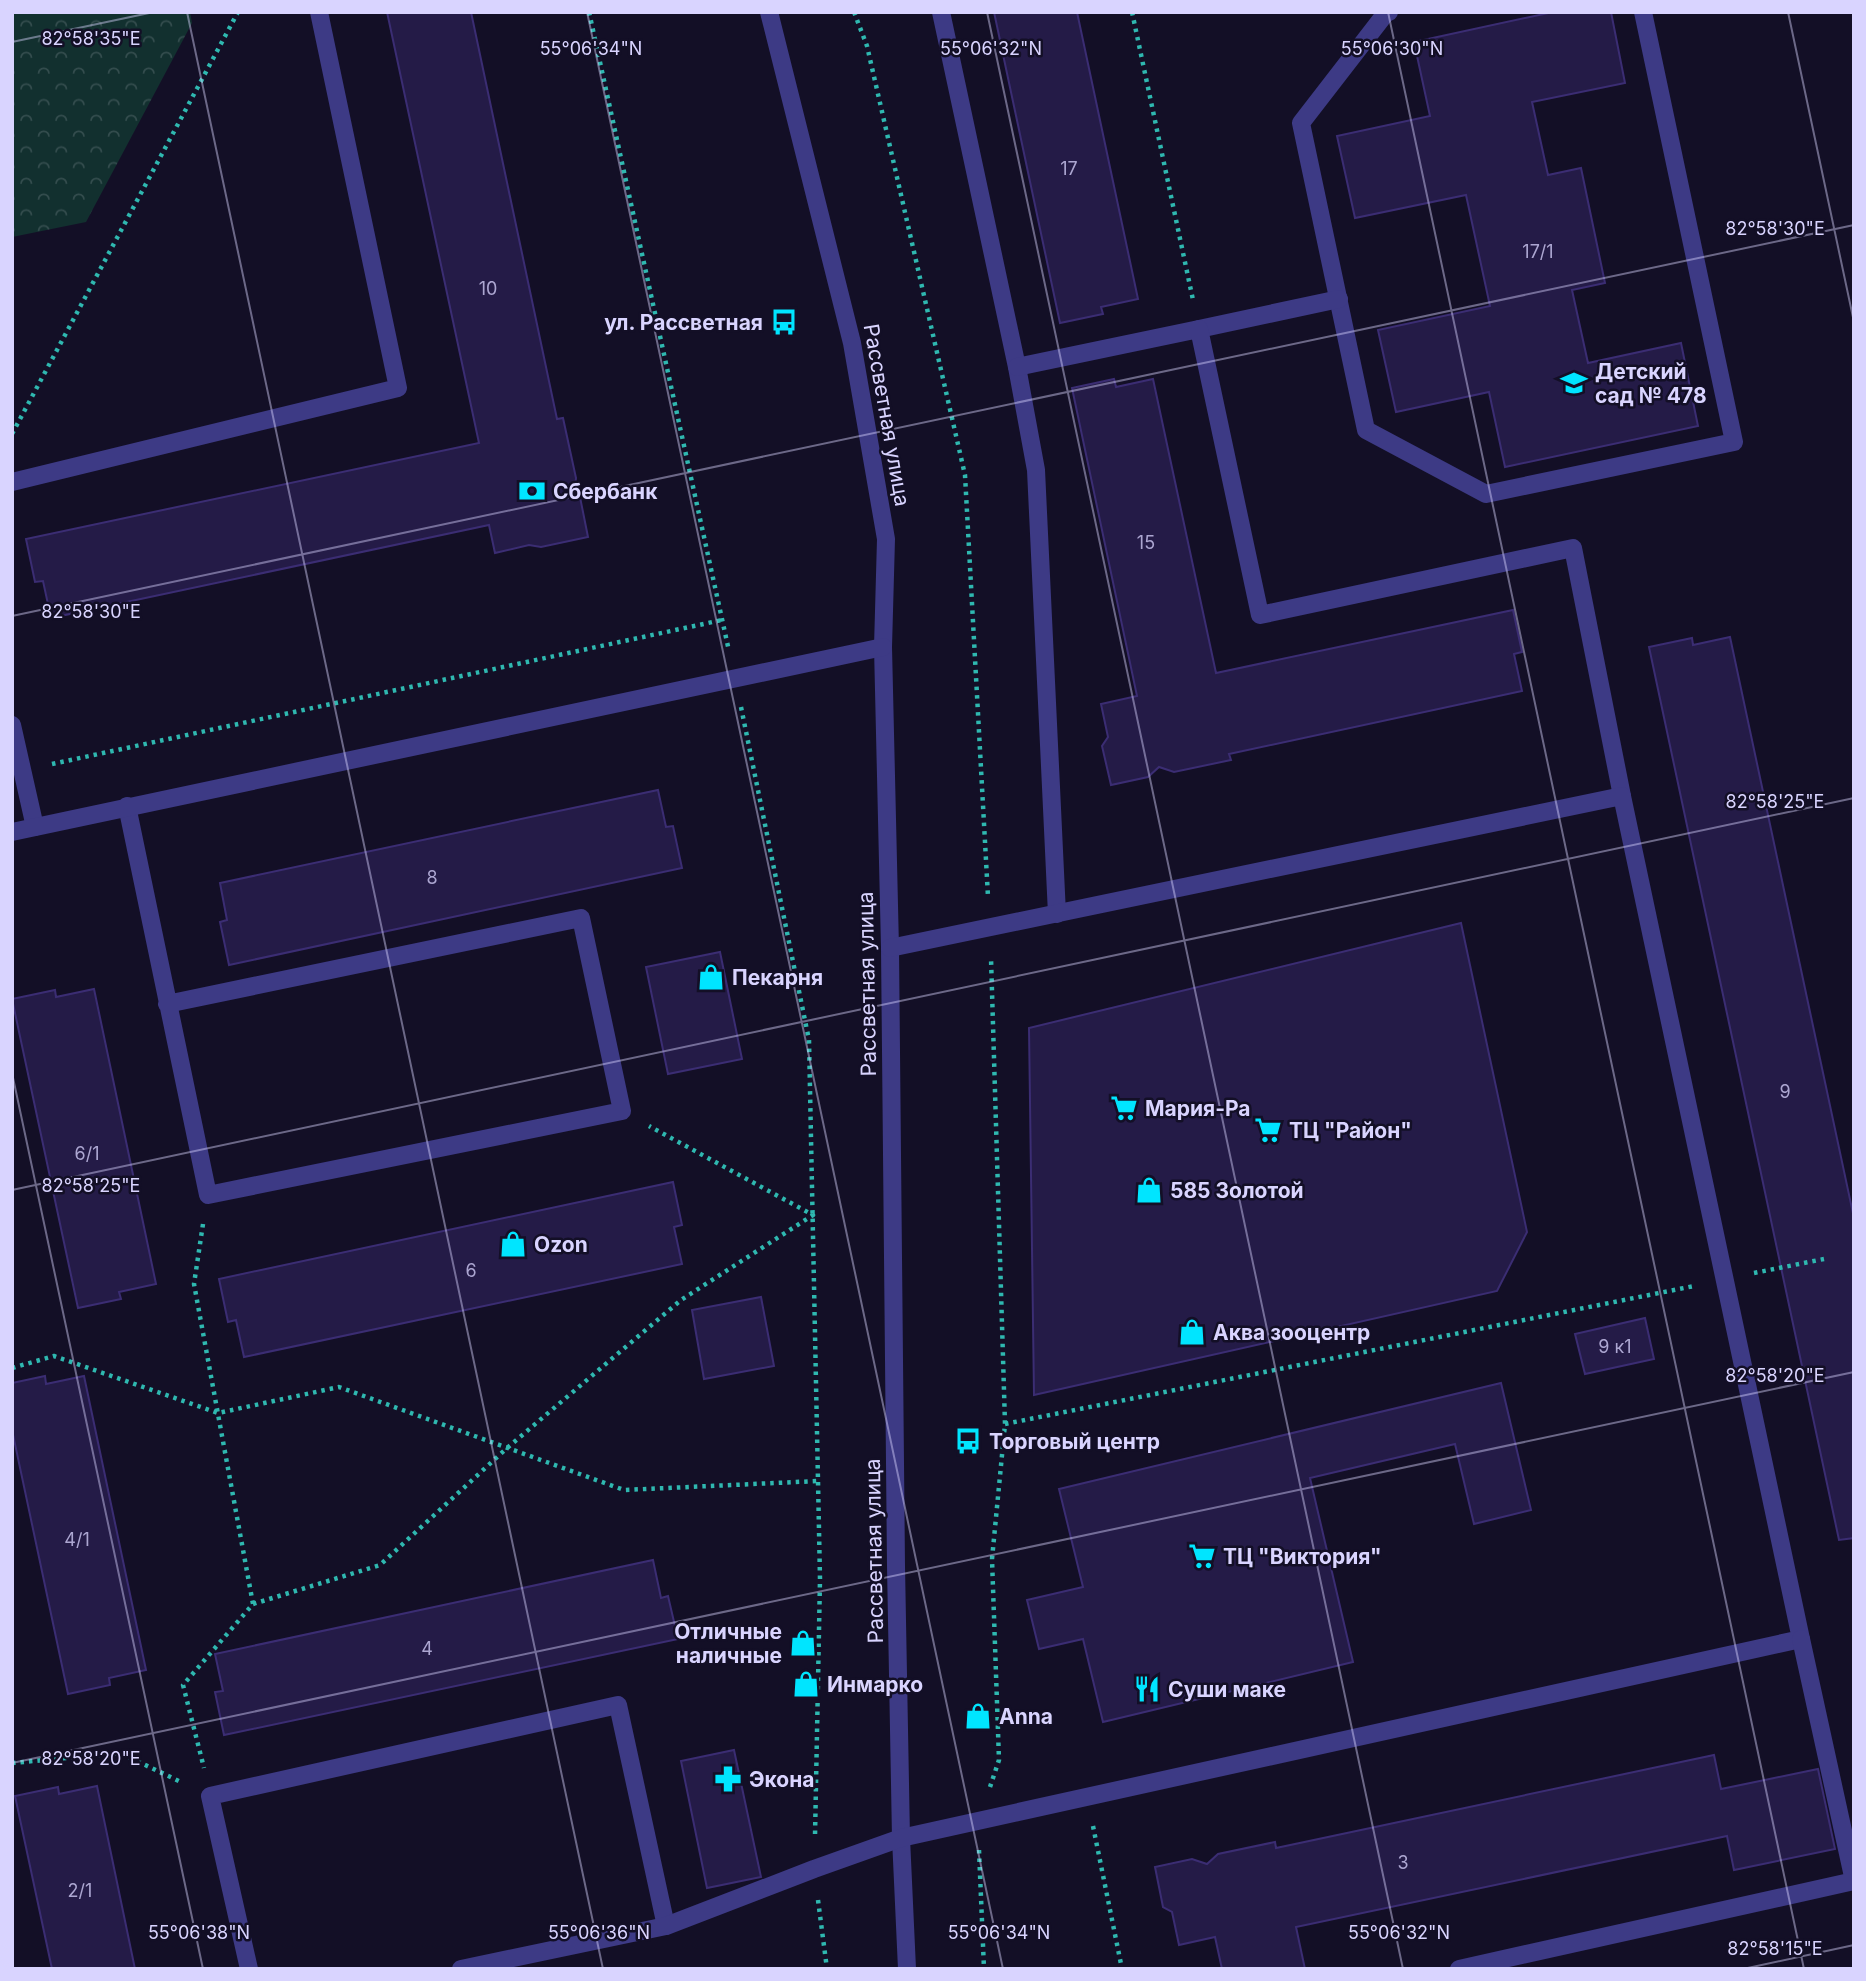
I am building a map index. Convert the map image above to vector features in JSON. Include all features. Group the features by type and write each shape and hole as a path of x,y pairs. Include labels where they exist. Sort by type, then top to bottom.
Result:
{"street":[{"path":"12,482 398,388 319,12"},
{"name":"Рассветная улица","path":"769,12 852,342 886,539 883,647 890,948 901,1838 907,1969"},
{"path":"941,12 1017,367 1036,470 1057,914"},
{"path":"1390,12 1386,13 1301,123 1366,430 1486,494 1734,442 1643,12"},
{"path":"1017,367 1339,299"},
{"path":"1199,328 1260,615 1573,548 1622,796 1724,1280 1854,1881 1460,1969"},
{"path":"12,832 883,647"},
{"path":"12,725 35,827"},
{"path":"890,948 1622,796"},
{"path":"127,806 167,1004 208,1195 622,1111 581,918 167,1004"},
{"path":"461,1969 666,1926 814,1868 901,1838 1801,1639"},
{"path":"249,1969 210,1796 618,1704 666,1926"}],"path":[{"path":"12,434 238,12"},
{"path":"589,12 735,678 809,1040 820,1579 814,1868 827,1969"},
{"path":"854,12 867,46 965,475 990,926 1005,1424 992,1559 999,1760 978,1821 984,1969"},
{"path":"1132,12 1199,328"},
{"path":"22,770 722,620"},
{"path":"622,1111 813,1215"},
{"path":"208,1195 194,1284 253,1604"},
{"path":"210,1796 183,1685 253,1604 380,1565 507,1448 681,1300 813,1215"},
{"path":"1005,1424 1824,1259"},
{"path":"12,1368 54,1356 218,1413 340,1387 624,1490 818,1481"},
{"path":"12,1763 120,1754 210,1796"},
{"path":"1087,1797 1122,1969"}],"green space":[{"path":"12,12 190,12 192,23 86,222 12,237"}],"building":[{"path":"387,12 471,12 557,419 563,418 576,478 575,487 580,497 588,537 541,547 529,545 495,553 489,525 51,618 43,581 35,582 26,539 479,443"},
{"path":"994,12 1077,12 1138,299 1101,307 1103,314 1060,323"},
{"path":"1553,12 1611,12 1625,83 1532,102 1548,175 1581,168 1605,283 1572,290 1588,363 1681,343 1698,426 1505,467 1489,392 1396,412 1378,330 1490,306 1466,195 1355,218 1337,136 1430,116 1414,42"},
{"path":"1114,379 1116,387 1153,379 1216,673 1513,610 1522,652 1514,654 1522,691 1229,754 1231,760 1174,772 1159,767 1148,777 1111,785 1102,746 1108,737 1101,704 1137,696 1072,388"},
{"path":"1730,637 1854,1218 1854,1538 1839,1540 1649,647 1692,638 1693,645"},
{"path":"658,790 666,827 673,826 682,868 229,965 220,922 227,920 220,883"},
{"name":"ТЦ \"Район\"","path":"1461,923 1527,1232 1497,1291 1034,1395 1029,1028"},
{"path":"720,952 742,1059 668,1074 646,967"},
{"path":"94,989 156,1284 119,1292 121,1299 78,1308 12,999 55,990 56,997"},
{"path":"673,1182 682,1225 674,1227 682,1264 244,1357 236,1320 228,1322 219,1279"},
{"path":"761,1297 774,1366 704,1379 692,1310"},
{"path":"1645,1318 1654,1359 1585,1374 1575,1334"},
{"path":"45,1376 46,1384 84,1376 146,1670 109,1678 110,1685 68,1694 12,1430 12,1383"},
{"name":"ТЦ \"Виктория\"","path":"1501,1383 1531,1510 1474,1524 1455,1444 1310,1478 1353,1662 1103,1722 1083,1639 1039,1649 1027,1600 1083,1587 1059,1489"},
{"path":"653,1560 661,1598 668,1596 678,1639 224,1735 215,1692 223,1691 215,1654"},
{"path":"734,1750 761,1877 707,1888 681,1761"},
{"path":"1714,1755 1721,1789 1818,1769 1835,1849 1734,1870 1727,1836 1296,1927 1305,1969 1222,1969 1215,1937 1179,1945 1172,1912 1163,1907 1155,1867 1192,1859 1207,1864 1218,1854 1275,1842 1276,1848"},
{"path":"97,1786 135,1969 52,1969 15,1796 58,1787 59,1794"}],"place":[{"name":"ул. Рассветная","path":"784,322"},
{"name":"Детский сад № 478","path":"1574,383"},
{"name":"Сбербанк","path":"532,491"},
{"name":"Пекарня","path":"711,977"},
{"name":"Мария-Ра","path":"1124,1108"},
{"name":"ТЦ \"Район\"","path":"1268,1130"},
{"name":"585 Золотой","path":"1149,1190"},
{"name":"Ozon","path":"513,1244"},
{"name":"Аква зооцентр","path":"1192,1332"},
{"name":"Торговый центр","path":"968,1441"},
{"name":"ТЦ \"Виктория\"","path":"1202,1556"},
{"name":"Отличные наличные","path":"803,1643"},
{"name":"Инмарко","path":"806,1684"},
{"name":"Суши маке","path":"1147,1689"},
{"name":"Anna","path":"978,1716"},
{"name":"Экона","path":"728,1779"}]}
